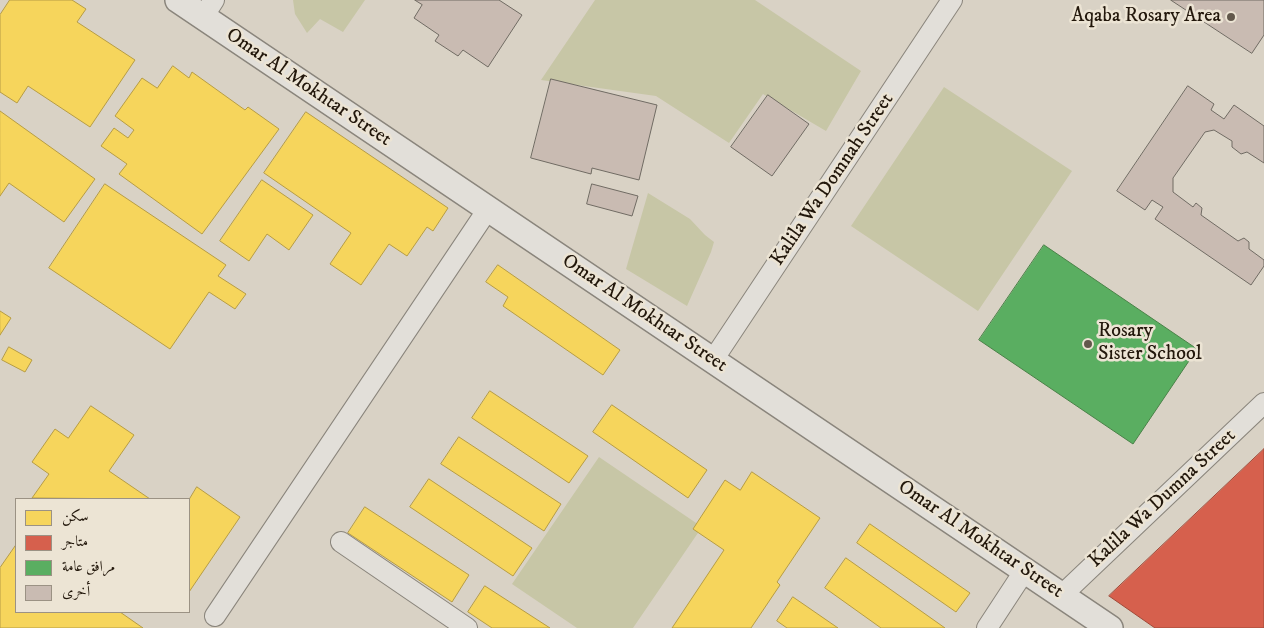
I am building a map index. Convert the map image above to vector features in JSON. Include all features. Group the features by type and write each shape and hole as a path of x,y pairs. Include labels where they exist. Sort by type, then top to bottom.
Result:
{"street":[{"name":"Omar Al Mokhtar Street","path":"178,0 208,8 488,209 1110,628"},
{"name":"Kalila Wa Domnah Street","path":"713,360 952,0"},
{"path":"215,616 488,209"},
{"name":"Kalila Wa Dumna Street","path":"1062,595 1264,403"},
{"path":"340,542 467,628"},
{"path":"987,628 1025,570"}],"green space":[{"path":"293,0 365,0 343,32 320,19 307,33 295,14"},
{"path":"595,0 755,0 861,71 826,131 763,94 729,143 656,96 541,80"},
{"path":"944,87 1072,171 978,311 851,226"},
{"path":"648,193 690,219 714,242 687,306 626,269"},
{"path":"599,457 702,527 633,628 577,628 512,584"}],"building: سكن":[{"path":"10,0 72,0 86,9 77,22 135,60 90,127 28,86 17,103 0,92 0,15"},
{"path":"173,66 189,78 192,72 245,110 248,107 279,129 202,234 119,174 127,164 101,146 114,128 128,138 134,130 115,116 142,78 157,88"},
{"path":"0,111 95,179 64,222 9,183 0,196"},
{"path":"306,112 448,208 433,231 427,227 407,256 389,244 361,285 330,264 351,233 264,173"},
{"path":"262,180 313,215 289,250 267,234 249,261 220,241"},
{"path":"105,184 226,265 218,276 246,294 235,309 209,292 170,349 49,268"},
{"path":"498,265 620,350 603,375 503,306 508,297 486,282"},
{"path":"0,311 11,318 0,335"},
{"path":"9,347 32,360 25,372 2,360"},
{"path":"490,391 588,456 569,483 472,418"},
{"path":"612,405 707,470 688,498 593,432"},
{"path":"91,406 134,435 109,471 149,498 32,498 49,474 32,462 55,429 68,438"},
{"path":"459,437 561,504 544,531 441,464"},
{"path":"752,472 820,518 777,582 780,585 751,628 672,628 724,550 693,529 725,480 740,490"},
{"path":"429,479 532,548 513,576 410,507"},
{"path":"197,487 240,517 190,591 190,498"},
{"path":"365,507 469,575 452,602 348,533"},
{"path":"870,524 970,593 956,612 857,543"},
{"path":"15,546 15,613 121,613 143,628 0,628 0,568"},
{"path":"846,558 945,628 881,628 825,588"},
{"path":"485,586 550,628 492,628 468,612"},
{"path":"793,597 838,628 787,628 777,621"}],"building: متاجر":[{"path":"1264,449 1264,628 1155,628 1109,596"}],"building: مرافق عامة":[{"name":"Rosary Sister School","path":"1044,245 1197,349 1133,444 979,340"}],"building: أخرى":[{"path":"415,0 499,0 522,15 488,67 463,50 458,56 435,41 439,35 414,18 422,5"},
{"name":"Aqaba Rosary Area","path":"1171,0 1264,0 1264,35 1252,53"},
{"path":"551,79 657,105 639,180 592,168 591,174 531,158"},
{"name":"Rosary Sister School","path":"1188,86 1214,104 1211,110 1224,119 1234,105 1264,126 1264,163 1247,152 1241,154 1232,147 1232,141 1214,130 1205,132 1173,178 1173,192 1193,207 1196,203 1202,208 1201,215 1238,241 1244,238 1249,242 1249,249 1264,260 1264,266 1251,285 1155,219 1163,207 1152,200 1145,210 1117,191"},
{"path":"768,95 809,124 772,176 731,147"},
{"path":"592,184 638,196 632,216 587,204"}],"place":[{"name":"Aqaba Rosary Area","path":"1231,17"},
{"name":"Rosary Sister School","path":"1088,344"}]}
